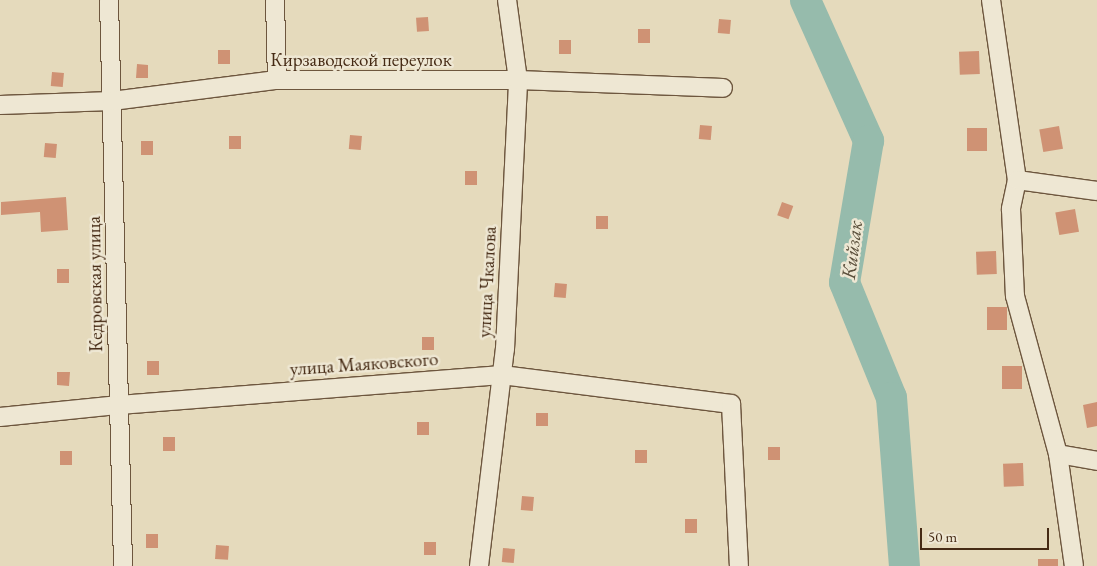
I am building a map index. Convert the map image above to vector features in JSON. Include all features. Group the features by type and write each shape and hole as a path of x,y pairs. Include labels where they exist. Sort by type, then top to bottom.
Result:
{"street":[{"name":"Кедровская улица","path":"109,0 123,566"},
{"path":"275,0 277,80"},
{"name":"улица Чкалова","path":"479,566 505,349 518,80 507,0"},
{"path":"991,0 1017,180 1011,209 1015,296 1058,454 1074,566"},
{"name":"Кирзаводской переулок","path":"0,105 112,101 277,80 518,80 723,88"},
{"path":"1017,180 1097,191"},
{"name":"улица Маяковского","path":"0,417 119,405 502,375 731,404 739,566"},
{"path":"1058,454 1097,461"}],"building":[{"path":"428,17 429,31 417,32 416,18"},
{"path":"719,19 731,20 730,34 718,33"},
{"path":"638,29 650,29 650,43 638,43"},
{"path":"559,40 571,40 571,54 559,54"},
{"path":"218,50 230,50 230,64 218,64"},
{"path":"979,51 980,74 960,75 959,52"},
{"path":"137,64 148,65 148,78 136,78"},
{"path":"52,72 64,73 63,87 51,86"},
{"path":"700,125 712,126 711,140 699,139"},
{"path":"1059,126 1063,149 1043,152 1039,129"},
{"path":"967,128 987,128 987,151 967,151"},
{"path":"350,135 362,136 361,150 349,149"},
{"path":"229,136 241,136 241,149 229,149"},
{"path":"141,141 153,141 153,155 141,155"},
{"path":"45,143 57,144 56,158 44,157"},
{"path":"465,171 477,171 477,185 465,185"},
{"path":"66,197 68,230 41,232 40,212 1,215 1,202"},
{"path":"782,202 793,206 788,219 777,215"},
{"path":"1075,209 1079,232 1059,235 1055,212"},
{"path":"596,216 608,216 608,229 596,229"},
{"path":"996,251 997,274 977,275 976,252"},
{"path":"57,269 69,269 69,283 57,283"},
{"path":"555,283 567,284 566,298 554,297"},
{"path":"987,307 1007,307 1007,330 987,330"},
{"path":"422,337 434,337 434,350 422,350"},
{"path":"147,361 159,361 159,375 147,375"},
{"path":"1002,366 1022,366 1022,389 1002,389"},
{"path":"57,372 70,372 69,386 57,385"},
{"path":"1097,402 1097,426 1087,428 1083,405"},
{"path":"536,413 548,413 548,426 536,426"},
{"path":"417,422 429,422 429,435 417,435"},
{"path":"163,437 175,437 175,451 163,451"},
{"path":"768,447 780,447 780,460 768,460"},
{"path":"635,450 647,450 647,463 635,463"},
{"path":"60,451 72,451 72,465 60,465"},
{"path":"1023,463 1024,486 1004,487 1003,464"},
{"path":"522,496 534,497 533,511 521,510"},
{"path":"685,519 697,519 697,533 685,533"},
{"path":"146,534 158,534 158,548 146,548"},
{"path":"424,542 436,542 436,555 424,555"},
{"path":"216,545 229,546 228,560 215,559"},
{"path":"503,548 515,549 514,563 502,562"},
{"path":"1038,559 1058,559 1058,566 1038,566"}],"waterway":[{"name":"Кийзак","path":"805,0 868,140 844,282 891,397 904,566"}]}
